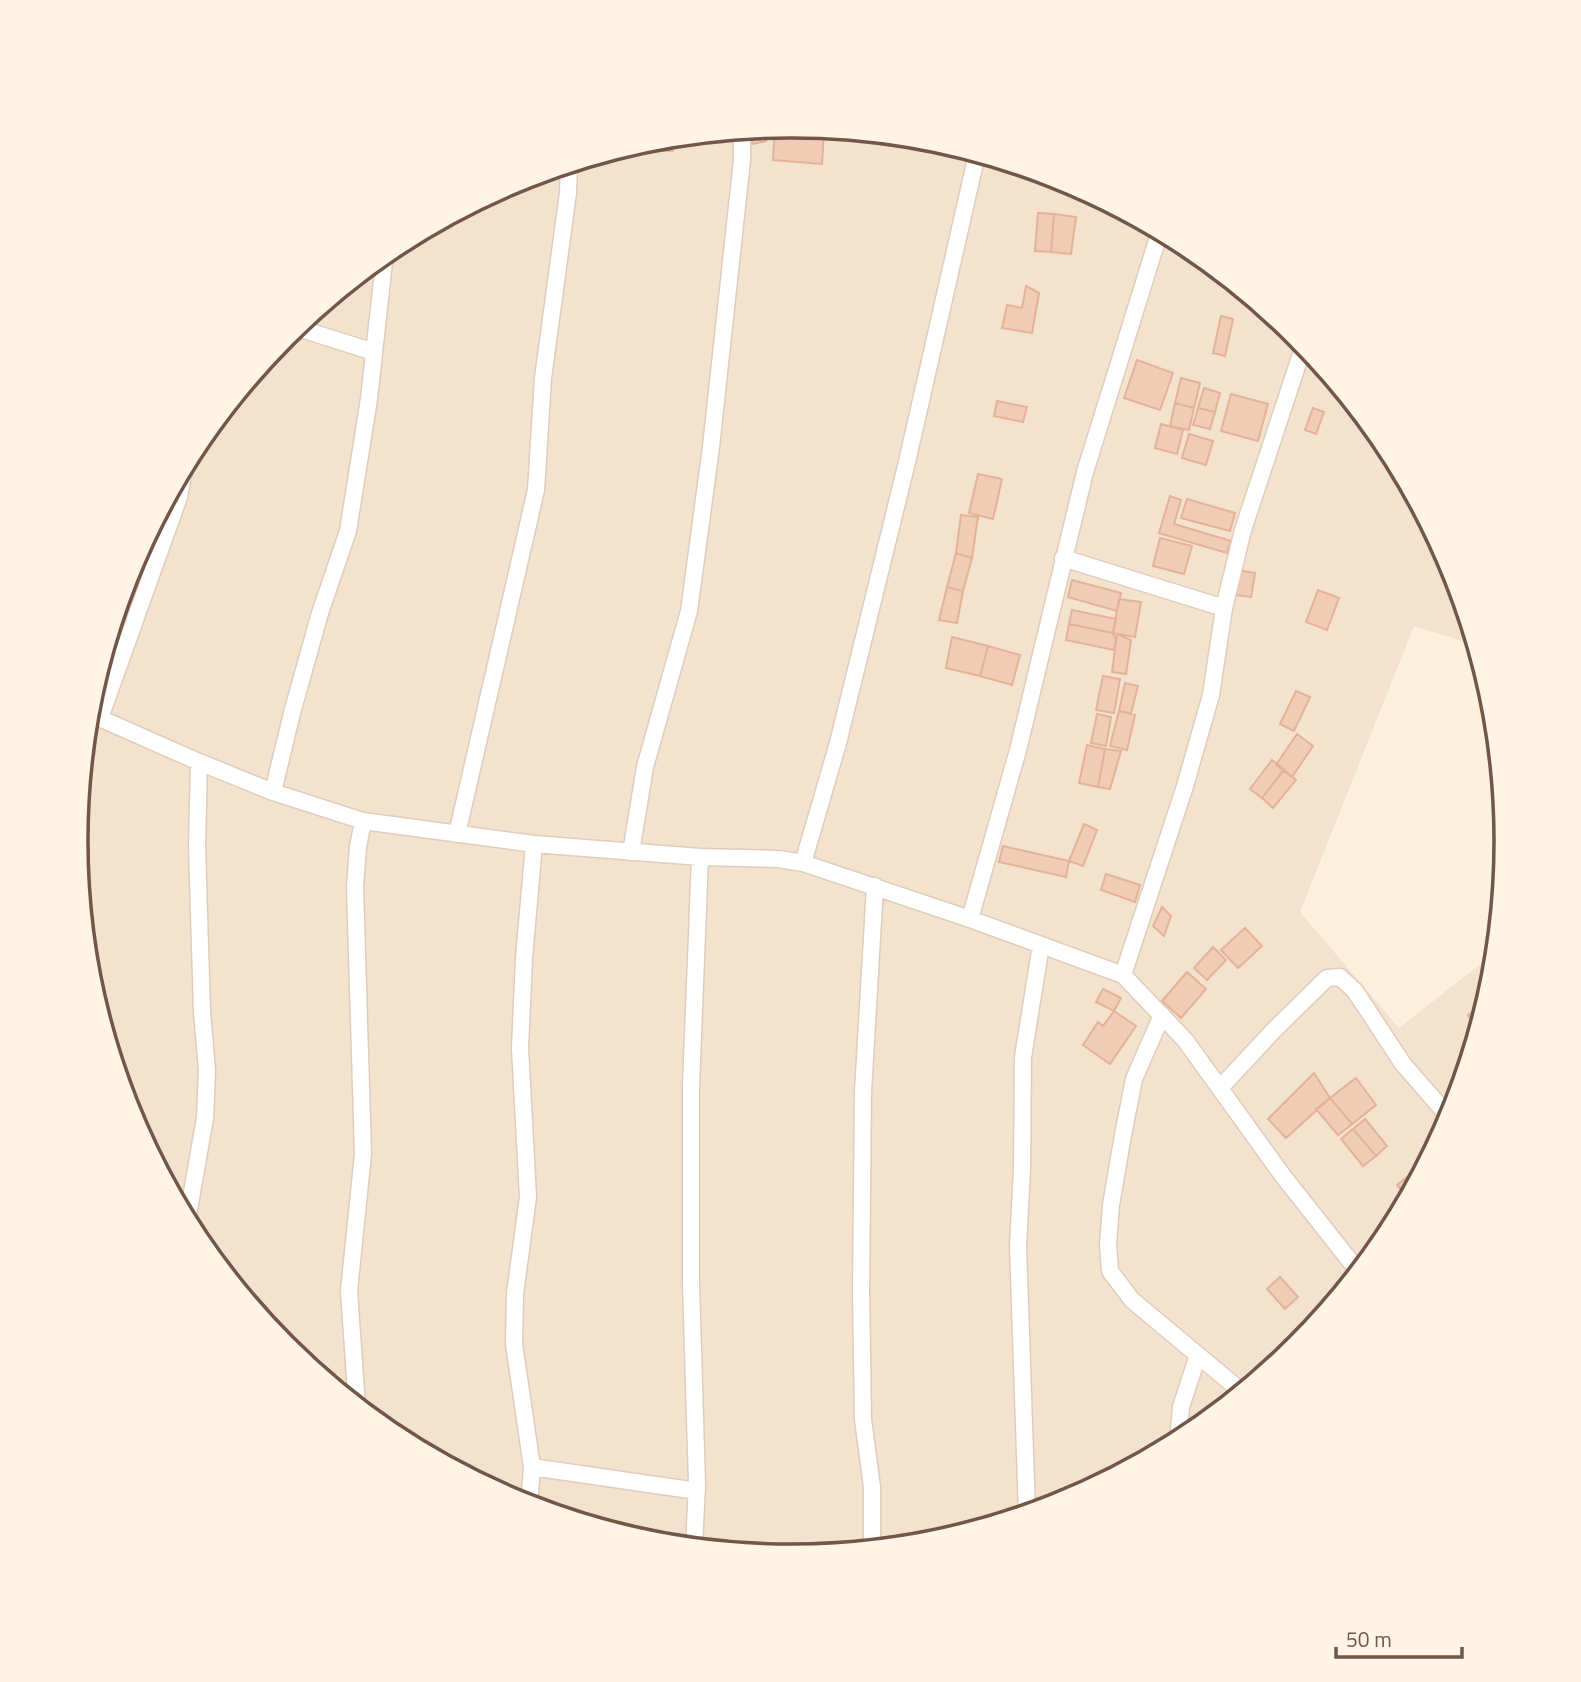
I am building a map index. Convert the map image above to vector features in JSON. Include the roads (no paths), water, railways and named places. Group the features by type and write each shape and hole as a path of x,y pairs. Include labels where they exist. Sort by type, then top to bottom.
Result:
{"street":[{"path":"631,852 645,767 689,611 711,447 742,140"},
{"path":"803,863 838,743 907,462 975,163"},
{"path":"457,834 536,490 543,378 569,174"},
{"path":"970,919 1018,750 1085,472 1157,241"},
{"path":"273,792 316,625 348,531 357,484 383,268"},
{"path":"307,331 374,352"},
{"path":"1123,975 1185,786 1207,708 1224,607 1243,530 1300,357"},
{"path":"105,688 179,494"},
{"path":"1063,558 1224,607"},
{"path":"99,717 273,792 363,821 534,844 699,857 779,859 803,863 970,919 1123,975 1185,1040 1283,1175 1352,1263"},
{"path":"190,1205 205,1118 207,1070 202,1012 197,846 199,762"},
{"path":"356,1393 349,1291 363,1154 355,887 363,821"},
{"path":"530,1494 533,1467 514,1344 515,1294 528,1197 520,1048 524,958 534,844"},
{"path":"695,1537 697,1491 691,1284 691,1139 699,857"},
{"path":"872,1539 872,1487 863,1419 861,1291 863,1092 875,886"},
{"path":"1027,1503 1018,1246 1023,1057 1041,945"},
{"path":"1220,1088 1273,1030 1327,978 1340,977 1355,991 1403,1064 1441,1108"},
{"path":"1162,1015 1134,1079 1111,1205 1108,1245 1110,1271 1132,1300 1235,1385"},
{"path":"1179,1427 1181,1407 1198,1355"},
{"path":"533,1467 697,1491"}]}
